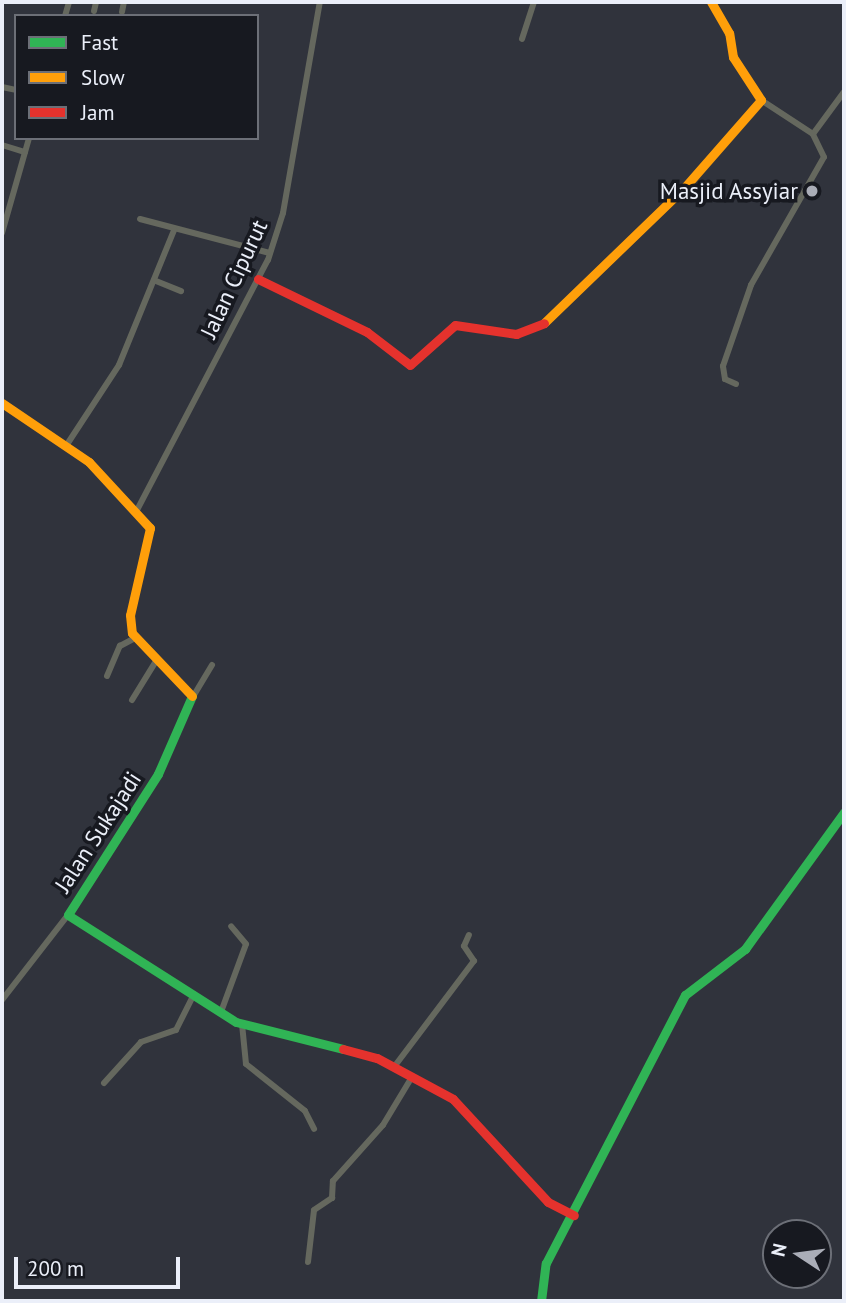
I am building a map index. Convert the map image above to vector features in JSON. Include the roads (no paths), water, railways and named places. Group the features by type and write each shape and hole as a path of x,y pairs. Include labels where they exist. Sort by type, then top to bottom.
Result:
{"street":[{"path":"93,11 96,2"},
{"path":"122,12 124,2"},
{"name":"Jalan Cipurut","path":"136,512 270,253 283,213 320,2"},
{"path":"522,39 534,2"},
{"path":"711,2 729,33 733,57 761,100 813,134 822,163 757,271 723,366 725,379 736,384"},
{"path":"813,134 844,92"},
{"path":"258,279 367,332 410,365 455,326 516,334 557,314 646,225 761,100"},
{"path":"2,233 28,140"},
{"path":"2,145 25,152"},
{"path":"140,219 215,243 242,241 270,253"},
{"path":"66,446 119,365 156,281 174,230"},
{"path":"156,281 181,291"},
{"path":"2,403 66,446 136,512 152,539 130,615 135,638 194,695 212,665"},
{"path":"107,676 120,646 135,638"},
{"path":"132,700 156,661"},
{"name":"Jalan Sukajadi","path":"194,695 158,774 68,915 242,1024 394,1067 453,1099 548,1202 574,1214"},
{"path":"541,1301 546,1263 574,1214 685,995 745,949 844,812"},
{"path":"2,1000 68,915"},
{"path":"221,1012 246,944 231,926"},
{"path":"394,1067 474,961 464,946 469,935"},
{"path":"104,1083 141,1042 176,1030 194,994"},
{"path":"242,1024 246,1064 305,1111 314,1129"},
{"path":"308,1262 314,1210 332,1198 333,1181 383,1125 412,1077"}],"place":[{"name":"Masjid Assyiar","path":"812,191"}]}
